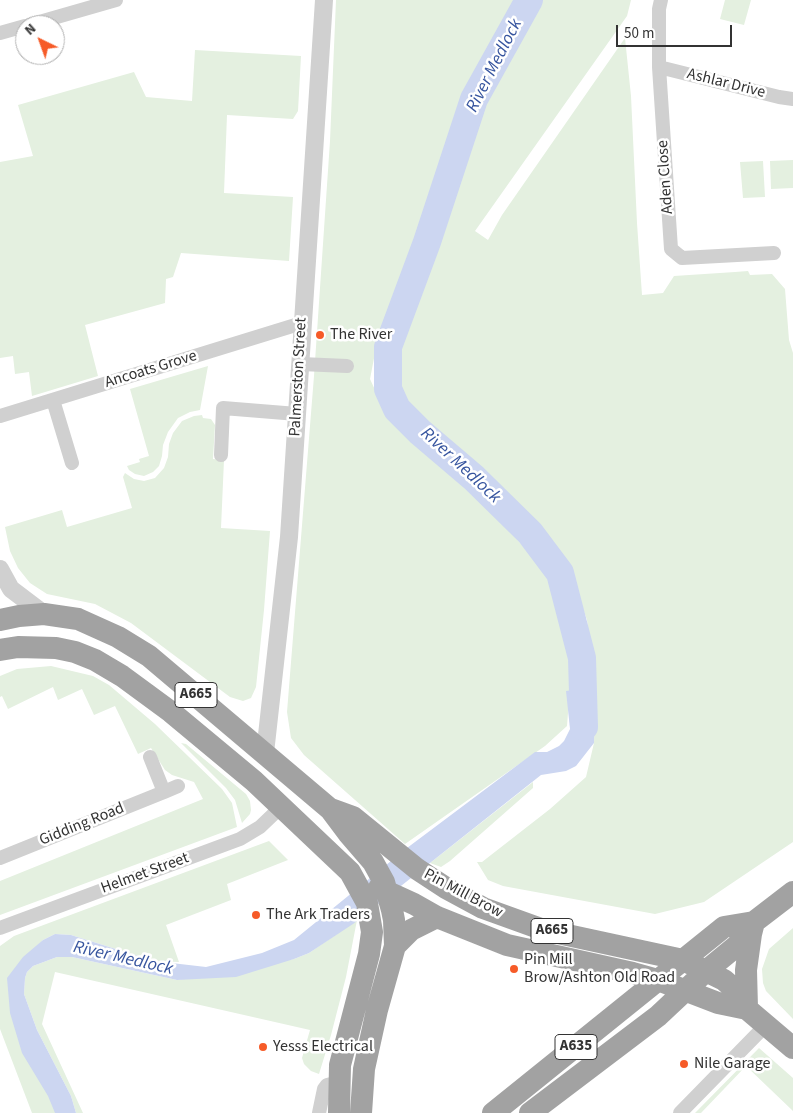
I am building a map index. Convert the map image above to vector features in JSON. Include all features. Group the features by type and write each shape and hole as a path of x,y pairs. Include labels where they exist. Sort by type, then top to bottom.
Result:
{"highway":[{"name":"A665","path":"0,620 44,614 78,619 118,637 149,656 330,809 380,874 394,920 395,946"},
{"path":"0,631 9,648"},
{"name":"Pin Mill Brow","path":"9,648 56,648 75,652 95,660 122,676 171,712 254,781 353,876 414,904 437,917 507,944 630,972 658,980 685,992 718,1003 747,1009"},
{"name":"Pin Mill Brow","path":"330,809 353,817 417,869 446,888 483,908 544,930 683,960 706,971"},
{"name":"A665","path":"339,1082 340,1065 369,954 372,932 367,903 353,876"},
{"name":"A635","path":"530,1113 658,1016 793,892"},
{"path":"361,1113 364,1069 395,946 411,930 437,917"},
{"name":"A635","path":"494,1113 724,927 752,928"},
{"path":"747,1009 746,970 752,928"},
{"name":"A665","path":"706,971 724,980 732,987 747,1009 793,1048"},
{"path":"339,1082 339,1113"}],"street":[{"path":"64,15 116,0"},
{"name":"Palmerston Street","path":"265,753 289,537 324,0"},
{"name":"Aden Close","path":"661,0 659,9 659,68 671,249 682,258 774,253"},
{"path":"1,29 15,27"},
{"name":"Ashlar Drive","path":"659,68 793,99"},
{"name":"Ancoats Grove","path":"0,416 302,323"},
{"path":"300,364 347,366"},
{"path":"53,400 72,463"},
{"path":"221,455 224,408 297,414"},
{"path":"0,569 11,589 44,614"},
{"path":"150,757 164,792"},
{"name":"Gidding Road","path":"0,858 178,786"},
{"name":"Helmet Street","path":"0,928 240,839 260,827 282,806"},
{"path":"680,1113 766,1025"},
{"path":"319,1113 324,1089 327,1085 339,1082"}],"green space":[{"path":"336,0 522,0 470,99 419,243 376,348 370,379 386,414 498,518 539,564 557,593 572,661 567,726 545,746 405,844 304,755 291,738 287,712 314,376 330,141"},
{"path":"541,0 631,0 627,16 475,231 488,240 502,215 625,38 631,96 642,295 663,293 674,276 748,271 750,275 772,274 785,289 789,340 793,353 793,842 704,902 655,914 503,886 488,880 477,862 482,862 550,809 586,777 594,743 595,687 587,620 568,565 416,421 398,384 402,341 485,103"},
{"path":"725,0 751,0 744,25 720,19"},
{"path":"195,50 301,56 298,111 293,119 227,115 224,193 293,197 289,261 181,253 173,277 166,279 165,303 85,325 98,376 32,396 29,372 15,374 13,356 0,358 0,162 33,156 18,105 134,72 146,97 192,101"},
{"path":"793,160 793,188 771,189 770,161"},
{"path":"763,161 765,197 743,198 740,162"},
{"path":"208,366 200,410 190,412 178,418 168,432 163,445 159,466 153,472 144,476 129,470 127,466 140,462 139,459 149,456 130,389"},
{"path":"202,415 203,418 211,419 215,425 213,459 224,460 221,528 270,531 256,687 251,698 243,701 230,697 131,623 95,604 47,594 30,583 18,568 10,551 5,527 62,510 67,527 132,508 123,477 125,473 134,479 144,481 155,478 164,468 173,433 182,421"},
{"path":"51,666 93,676 109,685 155,724 222,789 232,803 237,827 0,915 0,881 203,799 194,782 172,775 165,770 151,748 138,754 115,706 94,715 82,689 58,700 53,687 8,709 2,696 0,697 0,676 17,669"},
{"path":"181,743 186,744 246,794 250,801 251,810 242,823 235,800 226,788"},
{"path":"533,782 533,788 450,861 441,867 430,863"},
{"path":"269,841 288,860 227,884 231,900 166,925 179,962 154,961 71,935 55,934 43,940 8,978 55,1111 55,1113 32,1113 0,1029 0,946 14,936"},
{"path":"357,920 346,977 319,1074 311,1071 304,1064 302,1058 310,1030 55,972 42,1024 83,1113 76,1113 71,1096 37,1030 24,994 27,972 33,966 57,957 72,957 177,980 294,959 309,953"},
{"path":"793,928 793,1019 766,991 763,983 762,969 769,949"},
{"path":"759,1048 793,1078 793,1111 746,1066 701,1113 695,1113"}],"water":[{"path":"595,687 594,743 576,766 566,771 541,775 353,924 309,953 236,977 177,980 72,957 57,957 33,966 27,972 25,978 24,994 37,1030 71,1096 76,1113 55,1113 48,1096 22,1053 10,1013 7,978 23,957 43,940 55,934 71,935 154,961 206,967 262,953 294,940 407,848 535,752 547,752 559,746 570,729 566,691"}],"waterway":[{"name":"River Medlock","path":"529,0 474,99 427,242 388,347 388,389 397,409 420,432 474,478 530,533 560,573 582,658 584,727"}],"place":[{"name":"The River","path":"320,335"},
{"name":"The Ark Traders","path":"256,915"},
{"name":"Pin Mill Brow/Ashton Old Road","path":"514,969"},
{"name":"Yesss Electrical","path":"263,1047"},
{"name":"Nile Garage","path":"684,1064"}]}
